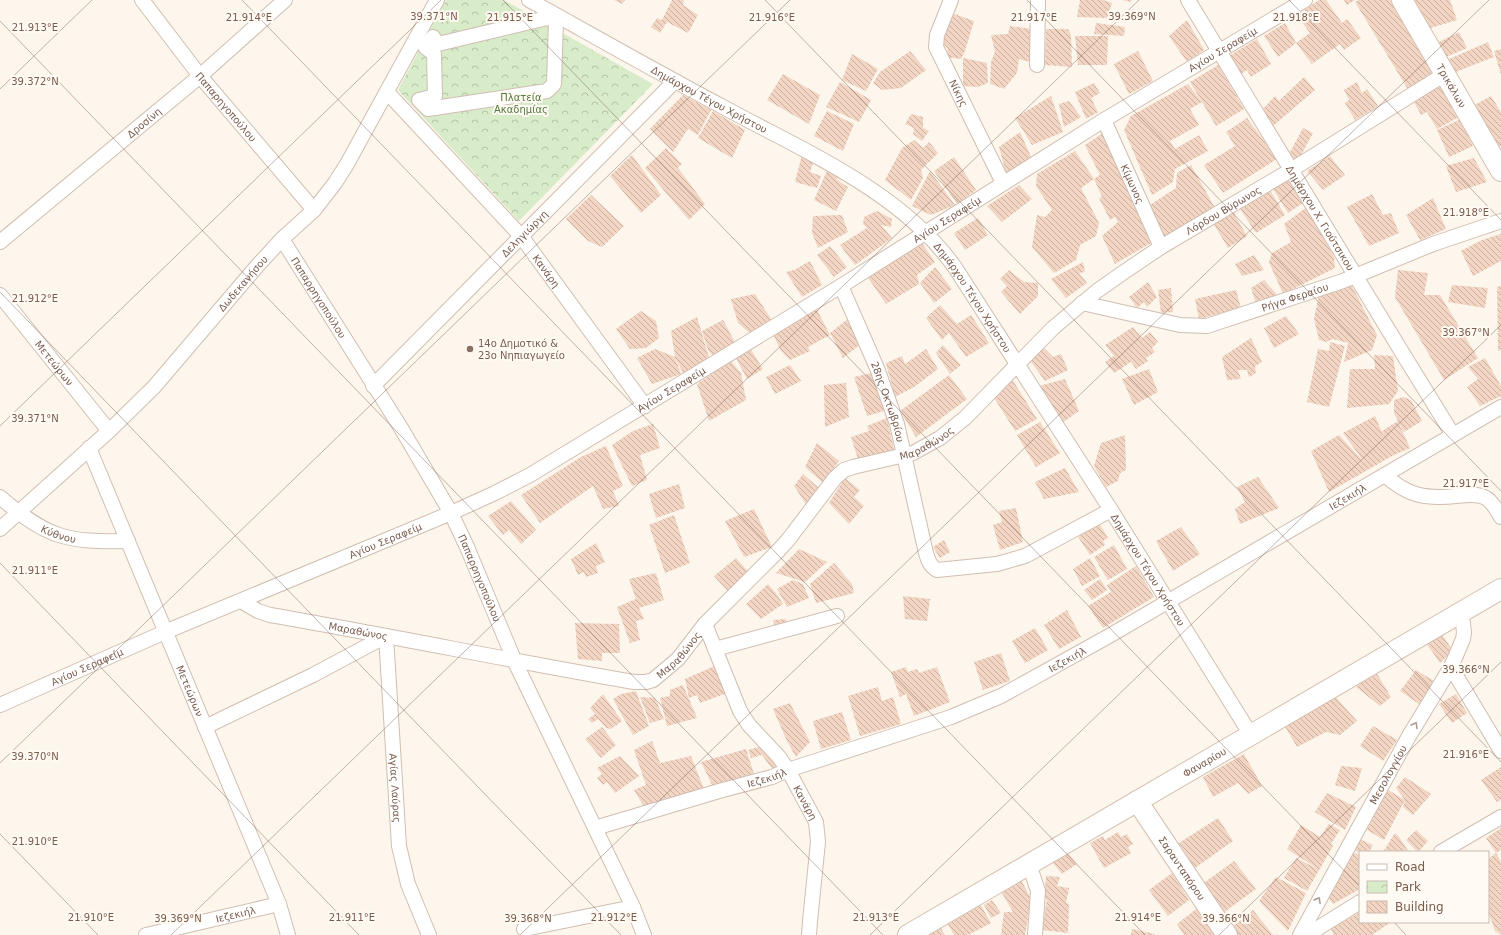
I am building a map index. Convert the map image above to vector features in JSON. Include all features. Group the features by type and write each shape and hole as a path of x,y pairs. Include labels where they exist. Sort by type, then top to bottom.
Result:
{"main road":[{"name":"Τρικάλων","path":"1402,0 1501,170"},
{"name":"Φαναρίου","path":"908,935 1501,588"},
{"name":"Σαρανταπόρου","path":"1137,801 1227,935"}],"street":[{"name":"Παπαρηγοπούλου","path":"142,0 200,76 314,210"},
{"name":"Δροσίνη","path":"0,242 200,76 285,0"},
{"name":"Δωδεκανήσου","path":"0,529 138,404 282,239 314,210 335,183 347,164 437,0"},
{"name":"Δημάρχου Τέγου Χρήστου","path":"528,0 856,179 908,216 926,232 956,269 1111,510 1251,735"},
{"name":"Νίκης","path":"951,0 937,35 936,47 1003,183"},
{"path":"1037,65 1038,0"},
{"name":"Δημάρχου Χ. Γιούτσικου","path":"1188,0 1453,435"},
{"name":"Αγίου Σεραφείμ","path":"0,705 165,632 241,602 451,513 530,475 646,406 841,286 1104,120 1305,0"},
{"path":"547,18 556,20 554,84 547,91 428,109 419,100 435,96 434,54 424,47 433,37 438,44 547,18"},
{"name":"Λόρδου Βύρωνος","path":"1016,364 1053,328 1082,303 1124,272 1162,247 1291,170 1445,74"},
{"name":"Δεληγιώργη","path":"374,386 675,81"},
{"name":"Κανάρη","path":"387,92 521,236 646,406"},
{"name":"Κίμωνος","path":"1104,120 1162,247"},
{"name":"Ρήγα Φεραίου","path":"1082,303 1180,325 1207,326 1355,276 1433,244 1501,221"},
{"name":"Παπαρρηγοπούλου","path":"282,239 409,442 451,513 516,662 633,907 644,935"},
{"name":"28ης Οκτωβρίου","path":"841,286 877,368 897,424 926,553 930,564 934,568 937,570 978,567 1011,561 1039,549 1111,510"},
{"name":"Μετεώρων","path":"0,295 108,431"},
{"name":"Μαραθώνος","path":"241,602 258,611 270,615 516,662 634,682 646,682 658,677 678,659 705,624 784,544 839,474 844,470 853,467 905,456 927,446 953,428 1016,364"},
{"name":"Ιεζεκιήλ","path":"595,828 745,783 772,777 788,770 972,709 1001,696 1168,601 1501,407"},
{"name":"Μετεώρων","path":"90,448 279,904 288,935"},
{"path":"1385,475 1401,488 1422,496 1482,496 1490,502 1501,517"},
{"name":"Κύθνου","path":"0,497 41,528 61,537 83,541 128,541"},
{"name":"Μεσολογγίου","path":"1300,935 1408,736 1451,667 1463,639 1464,633 1460,613"},
{"path":"716,650 837,616"},
{"name":"Κανάρη","path":"705,624 740,711 779,757 788,770 818,827 818,842 809,935"},
{"path":"205,727 313,675 386,636"},
{"name":"Αγίας Λαύρας","path":"386,636 399,846 408,884 429,935"},
{"path":"1451,667 1501,750"},
{"path":"1443,851 1501,817"},
{"path":"1028,864 1038,891 1035,935"},
{"path":"1307,935 1359,903"},
{"name":"Ιεζεκιήλ","path":"146,935 175,931 279,904"},
{"path":"524,929 633,907"}],"green space":[{"name":"Πλατεία Ακαδημίας","path":"446,0 504,0 653,84 519,221 398,90"}],"building":[{"path":"614,0 625,0 622,4"},
{"path":"672,0 684,0 683,5 698,15 688,33 667,22 660,33 651,27 657,18 662,20"},
{"path":"1080,0 1103,0 1112,3 1107,18 1077,17"},
{"path":"1319,0 1326,0 1342,23 1347,19 1361,38 1344,50 1340,44 1312,64 1296,43 1310,33 1297,15"},
{"path":"1344,0 1355,0 1347,5"},
{"path":"1359,0 1390,0 1434,76 1409,91 1355,2"},
{"path":"1408,0 1450,0 1457,20 1424,30"},
{"path":"952,13 974,21 961,59 946,57 948,49 940,40"},
{"path":"1187,20 1204,50 1187,62 1169,36"},
{"path":"1096,23 1125,27 1124,36 1094,34"},
{"path":"1285,23 1296,43 1278,57 1264,36"},
{"path":"1010,26 1031,29 1030,62 1019,59 1017,73 1004,89 990,84 991,62 995,52 991,35 1008,34"},
{"path":"1046,29 1068,29 1071,35 1072,67 1045,65"},
{"path":"1459,32 1467,48 1446,57 1437,43"},
{"path":"1075,36 1108,36 1107,65 1078,65"},
{"path":"1257,39 1271,64 1251,77 1247,70 1241,74 1229,56"},
{"path":"1488,42 1494,57 1453,73 1447,60"},
{"path":"1501,49 1501,75 1494,51"},
{"path":"910,51 926,70 901,88 882,90 873,83 880,72"},
{"path":"1138,51 1153,81 1129,94 1114,64"},
{"path":"852,54 878,69 866,91 842,80"},
{"path":"963,58 987,63 988,83 978,87 963,86"},
{"path":"1218,65 1244,109 1216,126 1190,82"},
{"path":"783,74 820,95 809,124 767,100"},
{"path":"1304,77 1315,90 1273,126 1260,112 1275,96 1279,101"},
{"path":"840,82 871,100 859,122 826,107"},
{"path":"1357,82 1362,93 1367,89 1378,106 1355,120 1345,103 1349,100 1344,90"},
{"path":"1440,82 1459,117 1437,129 1427,112 1421,115 1412,98"},
{"path":"1094,83 1100,93 1091,98 1098,112 1086,119 1075,92"},
{"path":"1188,84 1202,102 1190,109 1199,125 1170,141 1175,149 1199,135 1208,151 1175,169 1173,182 1152,195 1124,130 1131,116"},
{"path":"683,95 711,110 698,135 688,129 673,152 650,129"},
{"path":"1051,96 1063,132 1032,145 1015,118"},
{"path":"1491,96 1501,112 1501,146 1498,147 1471,107"},
{"path":"1069,101 1081,117 1064,127 1059,104"},
{"path":"713,111 745,130 732,158 698,138"},
{"path":"827,111 854,124 843,151 814,136"},
{"path":"911,114 923,117 923,128 929,131 922,141 913,134 914,128 905,124"},
{"path":"1247,118 1277,159 1223,193 1204,165 1235,146 1226,132"},
{"path":"1461,119 1473,146 1449,157 1437,130"},
{"path":"1303,128 1313,133 1298,161 1288,156"},
{"path":"1020,132 1032,159 1006,173 999,147"},
{"path":"1103,133 1156,240 1115,264 1102,236 1118,222 1115,217 1110,220 1099,198 1102,197 1094,179 1100,175 1085,145"},
{"path":"914,140 923,148 929,142 938,153 921,170 923,178 911,200 885,180 902,148"},
{"path":"666,148 682,164 666,178 678,168 705,204 689,220 645,168"},
{"path":"1075,151 1094,179 1081,188 1099,223 1096,236 1080,245 1076,260 1054,273 1032,247 1037,215 1045,217 1052,210 1036,186 1037,174"},
{"path":"632,155 661,195 641,213 610,176"},
{"path":"802,155 814,160 810,172 821,176 817,188 795,182"},
{"path":"1330,156 1345,175 1323,190 1307,171"},
{"path":"954,157 976,190 957,204 934,171"},
{"path":"1474,158 1487,182 1456,192 1446,166"},
{"path":"1191,165 1215,208 1165,238 1150,205 1176,188 1177,173"},
{"path":"827,171 838,176 837,180 848,187 836,211 814,200"},
{"path":"930,171 955,205 931,215 912,206"},
{"path":"1289,179 1303,203 1288,213 1273,189"},
{"path":"1019,185 1032,199 1002,222 987,206"},
{"path":"1270,190 1285,215 1256,233 1240,209"},
{"path":"1372,194 1383,215 1391,213 1399,233 1369,246 1347,207"},
{"path":"591,195 624,226 602,247 588,241 566,219"},
{"path":"1433,198 1446,229 1420,240 1406,215"},
{"path":"1307,207 1334,257 1335,268 1283,294 1269,262 1272,253 1291,242 1284,224"},
{"path":"877,211 892,219 891,227 881,225 892,238 855,265 840,245 867,228 863,224 864,217"},
{"path":"1233,212 1247,236 1228,248 1213,223"},
{"path":"842,215 848,232 818,248 812,233 813,216"},
{"path":"978,218 988,235 965,250 954,233"},
{"path":"1501,234 1501,261 1473,276 1461,251 1482,240"},
{"path":"922,243 935,262 917,275 919,284 886,304 866,275 901,253 903,256"},
{"path":"830,246 847,267 834,277 817,255"},
{"path":"1254,255 1264,270 1242,276 1235,264"},
{"path":"810,261 822,285 802,297 786,272 794,270"},
{"path":"1083,262 1085,272 1079,273 1087,283 1066,298 1051,279"},
{"path":"935,267 952,289 934,303 920,283"},
{"path":"1009,270 1024,282 1038,283 1038,296 1020,314 1001,292 1007,286 1000,279"},
{"path":"1398,270 1428,273 1424,295 1440,295 1478,358 1444,380 1395,297"},
{"path":"1264,280 1278,296 1256,304 1251,288"},
{"path":"1148,282 1157,297 1147,307 1144,302 1137,308 1129,297"},
{"path":"1452,285 1488,288 1485,308 1448,302"},
{"path":"1352,286 1377,335 1372,350 1344,362 1348,343 1333,339 1326,342 1319,340 1314,319 1319,295"},
{"path":"1501,286 1501,350 1498,351 1497,287"},
{"path":"1171,288 1173,312 1161,313 1158,290"},
{"path":"1236,290 1241,308 1199,319 1195,299"},
{"path":"755,294 773,322 752,335 738,323 731,299"},
{"path":"940,305 957,324 971,315 989,343 966,357 949,333 942,340 926,318"},
{"path":"815,306 830,335 808,347 810,351 790,360 781,351 773,334"},
{"path":"641,311 656,321 659,338 646,348 630,349 616,329"},
{"path":"1286,316 1299,334 1274,348 1264,328"},
{"path":"697,317 710,361 684,375 675,357 671,331"},
{"path":"849,318 862,343 843,358 830,333"},
{"path":"723,320 737,346 716,359 708,350 702,331"},
{"path":"1133,327 1142,338 1150,332 1158,342 1152,348 1155,352 1146,358 1148,361 1136,369 1131,362 1114,373 1105,362 1114,356 1105,345"},
{"path":"1251,338 1262,362 1255,366 1256,373 1249,377 1247,370 1238,370 1241,379 1227,380 1222,357"},
{"path":"1330,342 1345,346 1329,407 1307,402 1318,349 1329,351"},
{"path":"943,345 961,365 950,374 936,353"},
{"path":"1042,346 1053,357 1061,354 1068,370 1045,381 1029,359"},
{"path":"750,348 763,369 747,379 736,358"},
{"path":"655,349 675,357 681,374 652,384 637,358"},
{"path":"926,349 938,369 914,387 895,397 886,363 902,356 905,364"},
{"path":"1374,355 1393,356 1398,391 1389,404 1347,408 1350,369 1375,369"},
{"path":"1485,358 1501,386 1501,396 1480,406 1467,387 1478,379 1468,367"},
{"path":"731,361 741,373 746,400 709,421 697,384"},
{"path":"790,365 801,381 775,394 766,377"},
{"path":"1149,369 1158,392 1134,405 1122,379"},
{"path":"872,373 884,411 867,416 854,377"},
{"path":"949,375 967,399 916,437 900,411"},
{"path":"1010,376 1037,419 1015,431 991,393"},
{"path":"1065,379 1079,411 1062,423 1039,386"},
{"path":"846,383 849,417 825,427 824,385"},
{"path":"1403,397 1411,400 1422,421 1404,432 1394,413 1394,400"},
{"path":"1375,416 1387,444 1382,431 1398,421 1410,448 1392,456 1329,492 1311,451 1339,435 1364,462 1343,433"},
{"path":"887,418 894,450 858,459 851,437 869,431 867,426"},
{"path":"1040,422 1060,453 1036,467 1017,435"},
{"path":"653,424 660,448 640,455 647,480 632,486 612,445 633,431"},
{"path":"1125,435 1126,470 1120,473 1118,481 1106,487 1094,466 1101,443"},
{"path":"817,443 839,461 823,483 805,467"},
{"path":"606,446 623,486 613,491 619,506 603,509 593,486 540,523 521,495 581,457"},
{"path":"1065,468 1079,492 1044,499 1035,482"},
{"path":"803,474 820,489 807,506 794,486"},
{"path":"1258,477 1279,508 1240,524 1235,509 1245,502 1237,487"},
{"path":"845,478 860,490 854,497 864,506 849,524 829,503"},
{"path":"679,484 685,508 656,518 649,494"},
{"path":"511,501 536,530 521,544 509,530 503,535 488,516"},
{"path":"1016,508 1023,542 1000,550 993,525 1002,522 999,511"},
{"path":"754,509 772,547 744,557 725,521"},
{"path":"674,515 690,563 665,573 649,525"},
{"path":"1099,523 1108,538 1103,541 1105,545 1090,555 1078,537"},
{"path":"1181,527 1200,554 1173,571 1156,541"},
{"path":"944,540 950,552 940,558 933,547"},
{"path":"596,543 605,562 596,566 598,573 586,577 584,572 578,575 571,559"},
{"path":"1114,545 1127,569 1108,580 1094,557"},
{"path":"799,549 827,562 805,582 776,573"},
{"path":"736,558 752,576 731,595 714,576"},
{"path":"1090,558 1100,576 1082,586 1073,569"},
{"path":"834,563 852,584 854,593 816,603 810,584"},
{"path":"1136,566 1154,597 1103,628 1088,606 1111,592 1107,585"},
{"path":"656,573 664,600 639,608 644,619 636,621 640,640 630,643 617,607 636,599 629,579"},
{"path":"1100,579 1107,590 1092,600 1084,590"},
{"path":"793,580 803,584 809,598 787,607 777,589"},
{"path":"768,584 783,604 761,619 746,604"},
{"path":"903,596 930,599 927,621 905,619"},
{"path":"1067,610 1081,637 1059,649 1044,625"},
{"path":"786,619 787,630 775,629 773,620"},
{"path":"575,623 619,624 620,653 602,653 602,661 578,659"},
{"path":"1035,628 1048,650 1025,663 1012,641"},
{"path":"1441,633 1453,651 1440,663 1426,643"},
{"path":"1001,653 1010,681 983,690 974,662"},
{"path":"719,664 727,693 700,703 697,695 689,698 685,679"},
{"path":"906,667 908,672 917,669 919,673 937,667 950,702 914,716 906,694 900,697 891,672"},
{"path":"1416,670 1434,681 1419,704 1400,691"},
{"path":"1376,672 1391,697 1380,706 1356,687"},
{"path":"683,685 697,718 667,726 660,698 670,696 670,690"},
{"path":"878,687 882,701 893,697 901,724 860,736 848,696"},
{"path":"636,691 649,726 633,735 613,699 621,694"},
{"path":"603,694 622,721 611,729 606,728 598,719 592,723 588,719 595,714 590,708"},
{"path":"1456,694 1467,713 1452,723 1439,704"},
{"path":"1334,695 1357,721 1340,735 1326,732 1297,747 1284,725"},
{"path":"640,697 655,698 664,719 650,723"},
{"path":"790,703 810,742 796,757 787,741 773,709"},
{"path":"842,712 851,740 821,749 813,721"},
{"path":"1373,726 1397,740 1383,761 1360,746"},
{"path":"602,727 616,745 601,758 585,739"},
{"path":"652,741 660,763 691,756 704,789 661,800 644,807 634,790 646,785 634,750"},
{"path":"766,745 780,765 773,770 762,755 751,758 748,750"},
{"path":"746,749 754,774 713,787 701,762"},
{"path":"1244,754 1262,786 1248,794 1238,783 1213,797 1203,777"},
{"path":"620,756 639,776 615,793 607,782 603,785 597,778 602,774 597,768"},
{"path":"1341,766 1362,768 1355,791 1335,785"},
{"path":"1501,767 1501,800 1497,802 1481,780"},
{"path":"1405,777 1431,794 1413,815 1403,807 1405,800 1396,788"},
{"path":"1388,790 1405,800 1384,840 1367,830"},
{"path":"1327,793 1356,807 1345,830 1315,812"},
{"path":"1218,818 1233,841 1195,868 1179,843"},
{"path":"1329,824 1340,830 1331,844 1333,846 1307,891 1284,878 1296,858 1318,869 1287,849 1301,825 1320,837"},
{"path":"1501,828 1501,850 1496,853 1486,838"},
{"path":"1416,830 1428,841 1419,851 1417,851 1406,840"},
{"path":"1118,832 1121,837 1127,834 1133,844 1128,847 1131,853 1104,868 1090,843 1103,836 1105,840"},
{"path":"1395,833 1408,851 1384,851"},
{"path":"1359,839 1373,845 1370,851 1359,851 1359,852 1354,850"},
{"path":"1352,852 1359,855 1359,890 1333,904 1328,897"},
{"path":"1068,853 1077,864 1062,874 1053,863"},
{"path":"1496,853 1501,862 1501,935 1495,931 1489,914 1489,858"},
{"path":"1234,861 1256,889 1223,913 1201,885"},
{"path":"1172,873 1189,900 1168,916 1149,890"},
{"path":"1019,876 1031,899 1025,935 1001,935 1004,912 1013,912 999,888"},
{"path":"1046,876 1060,877 1057,886 1069,888 1066,903 1069,904 1068,933 1042,930 1047,899 1044,899"},
{"path":"1276,877 1306,893 1288,931 1259,901"},
{"path":"978,900 991,923 968,935 954,935 945,919"},
{"path":"992,900 1001,913 991,918 984,905"},
{"path":"1200,906 1219,935 1184,935 1177,924"},
{"path":"1253,910 1273,935 1237,935 1232,927"},
{"path":"1359,913 1359,923 1390,923 1372,935 1334,935 1331,929"},
{"path":"939,925 945,935 922,935"},
{"path":"1132,929 1155,934 1155,935 1131,935"}],"place":[{"name":"14ο Δημοτικό & 23ο Νηπιαγωγείο","path":"470,349"}]}
